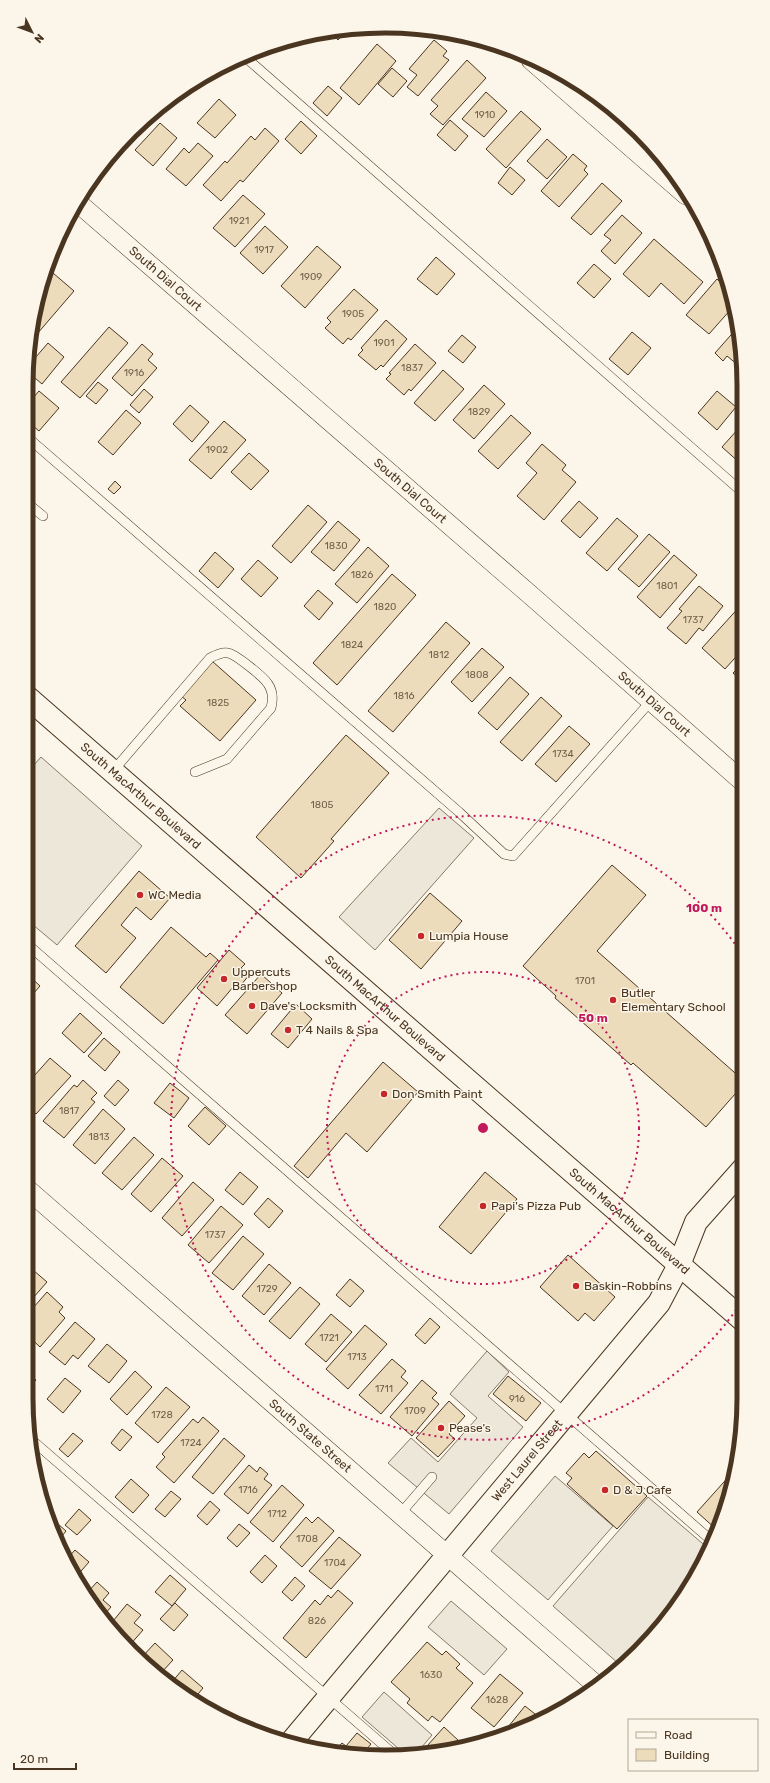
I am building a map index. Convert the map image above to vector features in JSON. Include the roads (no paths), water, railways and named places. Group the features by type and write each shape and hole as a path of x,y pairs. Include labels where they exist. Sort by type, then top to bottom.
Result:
{"main road":[{"name":"South MacArthur Boulevard","path":"33,702 737,1315"},
{"name":"West Laurel Street","path":"294,1738 449,1556 659,1303 679,1265 696,1222 737,1176"}],"street":[{"path":"542,69 676,186"},
{"name":"South Dial Court","path":"82,206 530,594 737,777"},
{"name":"South State Street","path":"33,1194 592,1682"}],"lane":[{"path":"249,60 737,487"},
{"path":"33,442 460,812 504,854 512,856 651,702"},
{"path":"33,508 43,516"},
{"path":"113,772 210,658 220,653 227,652 235,654 268,683 273,700 271,708 227,759 195,772"},
{"path":"33,949 708,1538"},
{"path":"36,1444 389,1750"},
{"path":"400,1514 432,1477"}],"place":[{"name":"WC Media","path":"140,895"},
{"name":"Lumpia House","path":"421,936"},
{"name":"Uppercuts Barbershop","path":"224,979"},
{"name":"Butler Elementary School","path":"613,1000"},
{"name":"Dave's Locksmith","path":"252,1006"},
{"name":"T 4 Nails & Spa","path":"288,1030"},
{"name":"Don Smith Paint","path":"384,1094"},
{"name":"Papi's Pizza Pub","path":"483,1206"},
{"name":"Baskin-Robbins","path":"576,1286"},
{"name":"Pease's","path":"441,1428"},
{"name":"D & J Cafe","path":"605,1490"}]}
